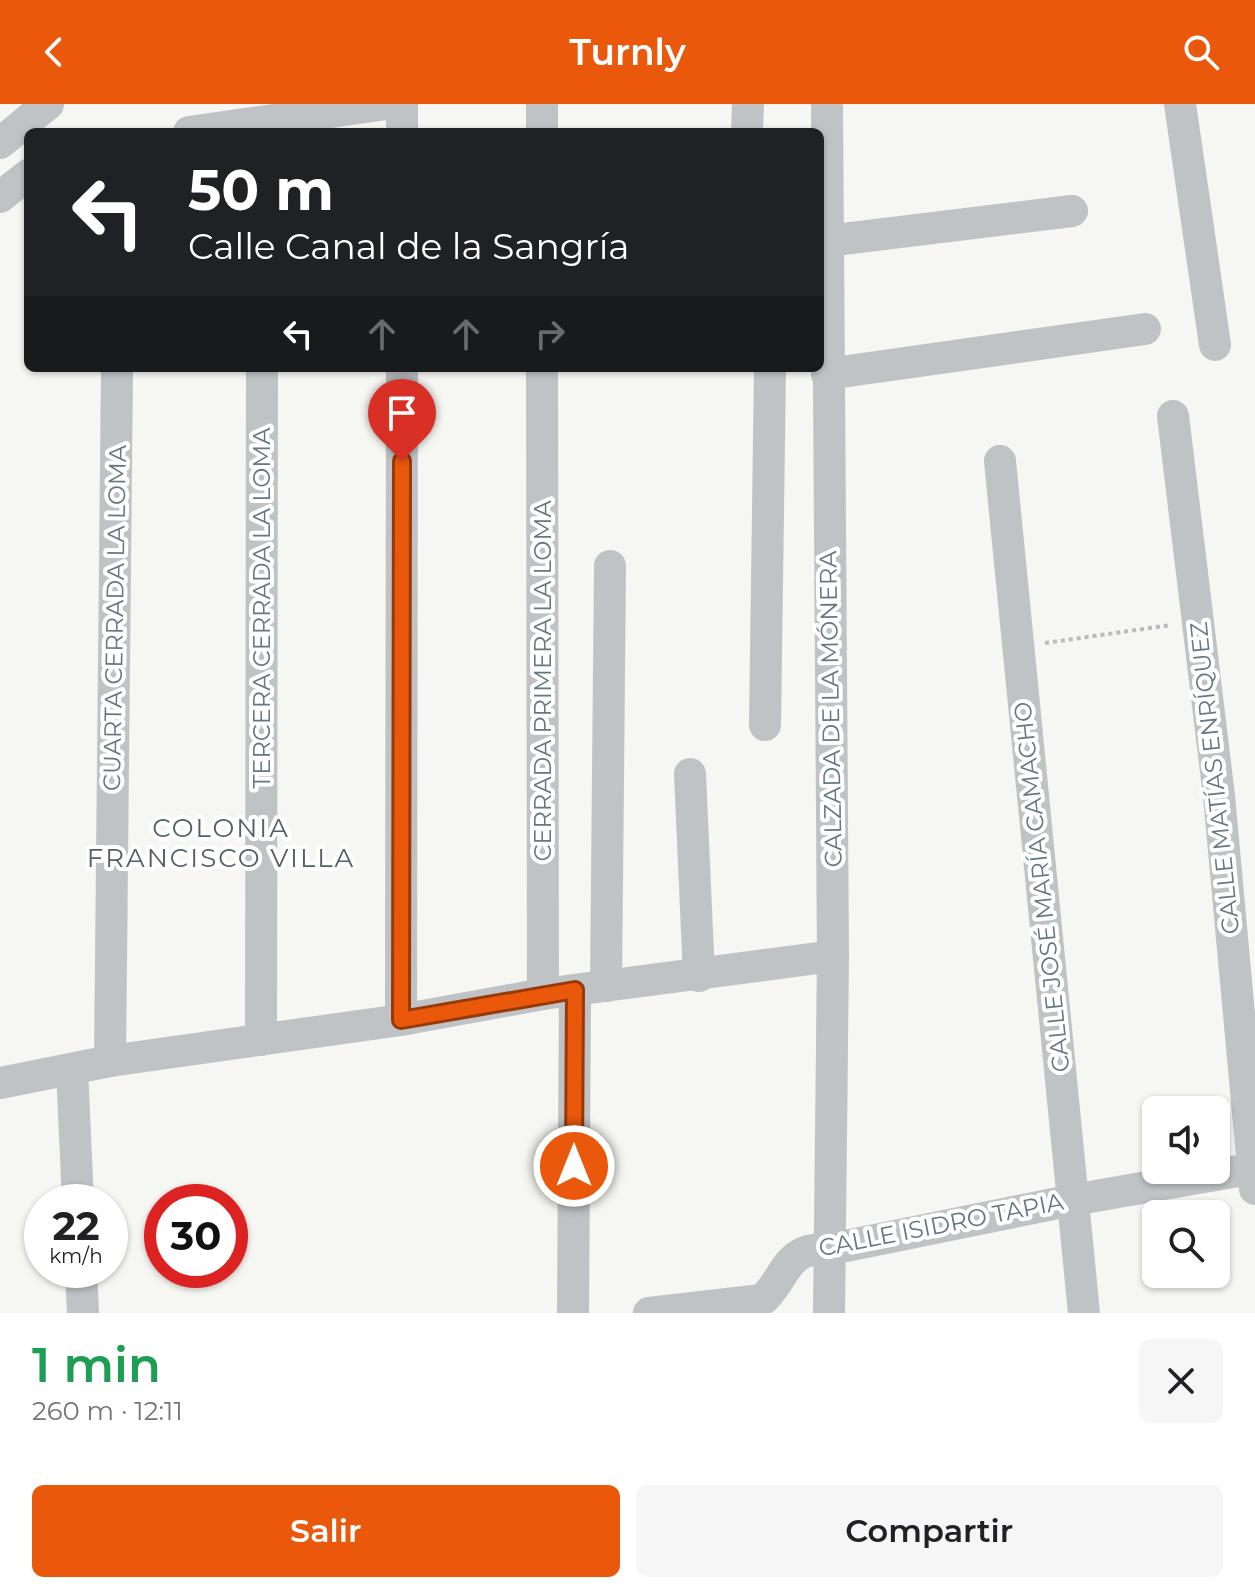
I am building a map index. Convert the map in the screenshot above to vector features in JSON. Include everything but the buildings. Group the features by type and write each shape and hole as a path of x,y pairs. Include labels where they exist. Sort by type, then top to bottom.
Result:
{"street":[{"path":"0,143 48,104"},
{"path":"263,127 387,104"},
{"path":"402,104 402,128"},
{"path":"542,104 542,128"},
{"path":"747,128 748,104"},
{"name":"CALZADA DE LA MÓNERA","path":"827,104 833,956 829,1313"},
{"path":"1180,104 1215,345"},
{"path":"0,197 24,178"},
{"path":"827,241 1072,211"},
{"path":"827,374 1145,329"},
{"name":"CUARTA CERRADA LA LOMA","path":"110,1061 117,372"},
{"name":"TERCERA CERRADA LA LOMA","path":"261,1040 262,372"},
{"path":"401,1020 402,372"},
{"name":"CERRADA PRIMERA LA LOMA","path":"542,372 543,994"},
{"path":"765,725 770,372"},
{"name":"CALLE MATÍAS ENRÍQUEZ","path":"1173,416 1219,796 1254,1175"},
{"name":"CALLE JOSÉ MARÍA CAMACHO","path":"1000,461 1084,1313"},
{"path":"573,1313 610,566"},
{"path":"690,774 699,976"},
{"path":"0,1083 110,1061 401,1020 543,994 699,976 833,956"},
{"path":"72,1069 77,1184"},
{"name":"CALLE ISIDRO TAPIA","path":"649,1313 762,1300 773,1292 798,1255 806,1251 831,1249 1073,1200 1254,1175"},
{"path":"82,1288 83,1313"}],"path":[{"path":"1019,646 1198,621"}],"district":[{"name":"COLONIA FRANCISCO VILLA","path":"221,843"}],"route":[{"path":"402,461 401,1020 575,990 574,1166"}]}
